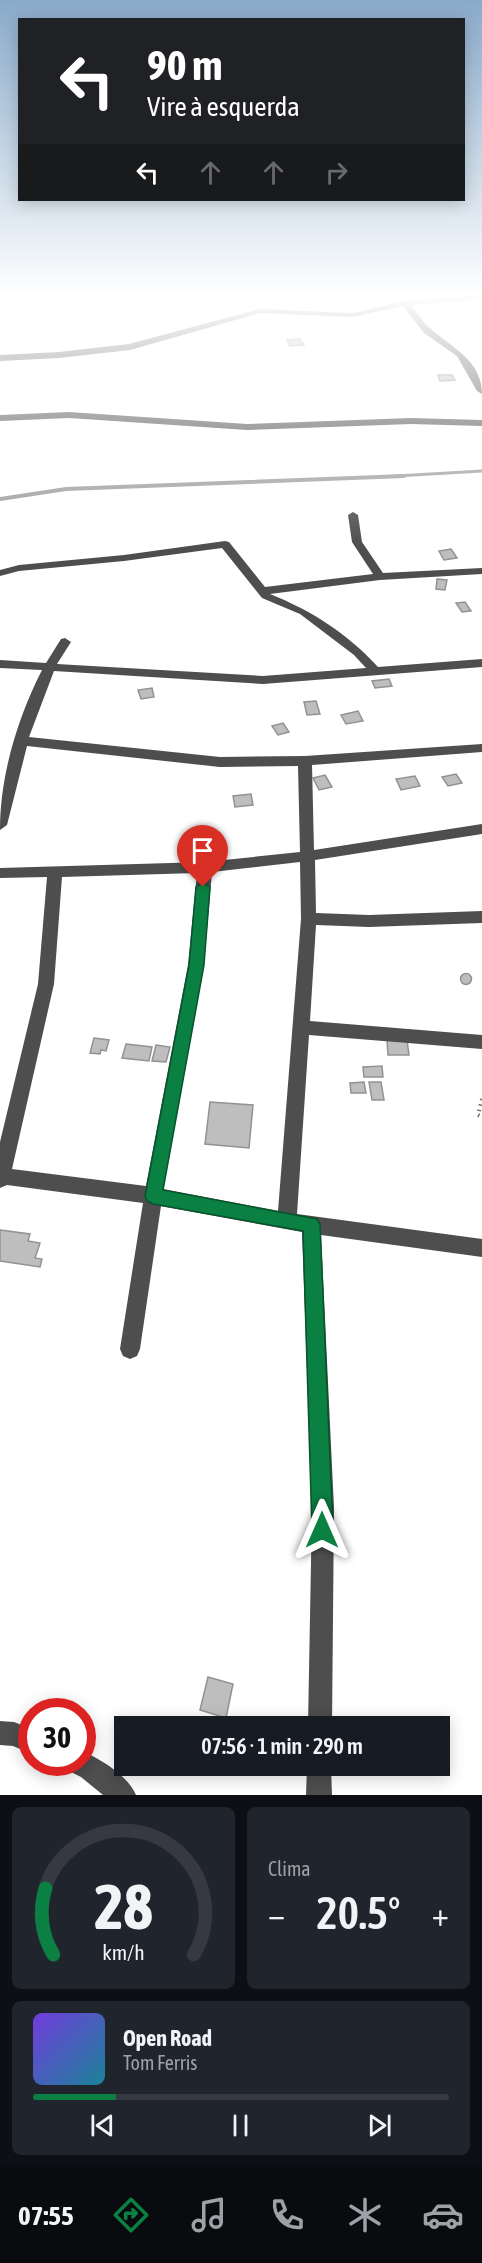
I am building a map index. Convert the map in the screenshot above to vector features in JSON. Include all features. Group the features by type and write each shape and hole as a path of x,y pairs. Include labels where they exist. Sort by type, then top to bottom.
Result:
{"street":[{"path":"0,418 69,415 247,427 411,421 482,423"},
{"path":"353,515 357,542 380,577"},
{"path":"0,573 20,568 124,558 225,544 266,596 304,612 358,652 375,671"},
{"path":"263,591 380,577 482,571"},
{"path":"0,825 34,700 48,666 65,642"},
{"path":"0,664 263,680 482,663"},
{"path":"24,741 220,762 305,761 482,748"},
{"path":"287,1221 309,919 305,761"},
{"path":"0,873 205,867 308,856 482,829"},
{"path":"130,1349 153,1196 196,965 205,867"},
{"path":"55,873 46,984 0,1177 153,1196 287,1221 482,1248"},
{"path":"309,919 369,921 482,917"},
{"path":"301,1027 482,1042"},
{"path":"311,1224 323,1508 320,1716"},
{"path":"0,1733 18,1736"},
{"path":"96,1773 123,1795"},
{"path":"319,1776 319,1795"}],"path":[{"path":"482,1099 478,1107 478,1114 482,1117"}],"building":[{"path":"451,549 457,558 444,560 439,551"},
{"path":"437,579 447,580 445,590 436,589"},
{"path":"465,602 471,611 462,612 456,603"},
{"path":"389,679 392,686 375,688 372,681"},
{"path":"152,688 154,697 141,699 138,690"},
{"path":"316,701 320,714 307,715 304,702"},
{"path":"358,711 363,721 346,724 341,715"},
{"path":"283,723 289,732 278,735 272,726"},
{"path":"456,774 462,783 448,786 442,777"},
{"path":"325,775 332,787 319,790 313,778"},
{"path":"415,776 420,786 401,790 396,779"},
{"path":"251,794 253,805 235,807 233,796"},
{"path":"466,974 470,975 470,983 466,984 462,983 461,979 462,975"},
{"path":"94,1038 109,1040 106,1051 101,1050 100,1054 90,1053"},
{"path":"387,1040 407,1040 409,1055 388,1055"},
{"path":"126,1044 152,1047 149,1061 122,1058"},
{"path":"156,1045 170,1047 166,1062 152,1061"},
{"path":"382,1066 383,1077 364,1077 363,1067"},
{"path":"364,1082 366,1093 351,1093 350,1083"},
{"path":"369,1082 381,1082 384,1100 372,1100"},
{"path":"210,1102 253,1105 249,1148 205,1144"},
{"path":"0,1230 30,1234 28,1241 40,1243 35,1258 42,1259 40,1267 0,1261"},
{"path":"208,1677 233,1684 226,1716 200,1710"}],"waterway":[{"path":"381,477 482,471"},
{"path":"381,477 404,476"},
{"path":"0,499 66,489 381,477"}],"route":[{"path":"203,887 196,965 153,1196 311,1224 320,1406 322,1530"}]}
